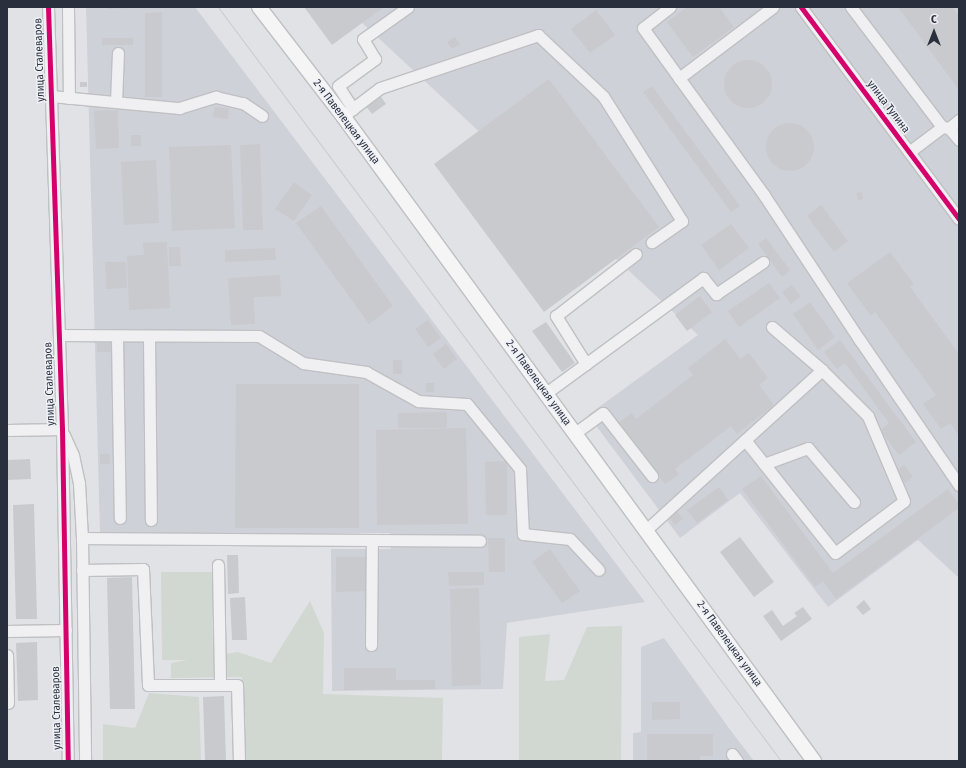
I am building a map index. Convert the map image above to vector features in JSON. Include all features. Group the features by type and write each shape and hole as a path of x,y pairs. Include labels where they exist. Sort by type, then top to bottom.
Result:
{"main road":[{"name":"2-я Павелецкая улица","path":"259,7 348,112 546,393 814,761"}],"street":[{"name":"улица Сталеваров","path":"48,7 62,429 68,761"},
{"path":"68,7 69,98"},
{"path":"408,7 363,39 375,59 338,86 348,112 380,88 538,35 603,96 682,221 652,242"},
{"path":"670,7 643,28 764,195 859,339 959,485"},
{"path":"679,78 773,7"},
{"name":"улица Тулина","path":"801,7 959,219"},
{"path":"851,7 946,127 959,140"},
{"path":"116,102 118,53"},
{"path":"51,96 179,108 216,96 243,103 262,116"},
{"path":"909,152 959,120"},
{"path":"586,364 556,316 636,254"},
{"path":"546,393 703,278 716,294 763,262"},
{"path":"745,440 835,554 904,501 868,416 822,370 772,328"},
{"path":"59,335 117,337 259,336 303,363 366,372 418,401 467,404 520,468 523,534 570,539 598,570"},
{"path":"117,337 120,518"},
{"path":"149,337 151,520"},
{"path":"646,530 822,370"},
{"path":"575,433 603,413 652,476"},
{"name":"улица Сталеваров","path":"62,429 73,455 79,483 82,538 85,761"},
{"path":"7,430 62,429"},
{"path":"764,464 808,448 854,502"},
{"path":"82,538 480,541"},
{"path":"371,645 372,540"},
{"path":"218,566 220,685"},
{"path":"82,570 143,569 148,685 237,685 239,761"},
{"path":"7,631 66,630"},
{"path":"7,655 8,703"}],"shaded area":[{"path":"86,7 195,7 645,602 507,623 503,689 332,691 331,549 391,549 390,533 100,533"},
{"path":"345,7 959,7 959,578 918,540 828,607 740,493 680,538 588,415 698,335"},
{"path":"161,572 212,572 213,656 238,652 271,663 310,601 324,633 323,694 443,698 442,761 244,761 242,677 171,678 171,663 187,660 162,660"},
{"path":"622,626 621,761 519,761 519,637 550,634 545,681 564,680 587,627"},
{"path":"664,638 754,761 633,761 633,733 641,732 641,647"},
{"path":"149,693 199,697 201,761 103,761 103,724 135,728"}],"building":[{"path":"108,7 128,7 128,8 108,9"},
{"path":"304,7 384,7 332,45"},
{"path":"687,7 719,7 734,27 693,57 667,22"},
{"path":"898,7 952,7 959,16 959,90"},
{"path":"596,10 615,35 590,53 571,29"},
{"path":"162,12 162,97 145,97 145,13"},
{"path":"455,37 460,44 452,49 447,42"},
{"path":"102,38 133,38 133,45 102,45"},
{"path":"748,60 757,62 765,67 770,75 772,84 770,93 765,101 757,106 748,108 739,106 731,101 726,93 724,84 726,75 731,67 739,62"},
{"path":"549,79 659,227 544,312 434,164"},
{"path":"80,82 87,82 87,87 80,87"},
{"path":"652,86 740,206 731,212 643,92"},
{"path":"379,94 386,104 372,114 365,105"},
{"path":"215,107 229,109 228,119 213,117"},
{"path":"118,110 119,148 96,149 94,111"},
{"path":"790,123 799,125 807,130 812,138 814,147 812,156 807,164 799,169 790,171 781,169 773,164 768,156 766,147 768,138 773,130 781,125"},
{"path":"131,135 141,135 141,146 131,146"},
{"path":"260,144 263,230 243,230 240,145"},
{"path":"231,145 235,228 172,231 169,147"},
{"path":"156,160 159,223 124,225 121,162"},
{"path":"294,182 312,195 294,221 275,209"},
{"path":"861,192 863,199 858,200 856,193"},
{"path":"821,205 848,241 834,252 807,216"},
{"path":"321,206 393,306 369,324 296,223"},
{"path":"731,224 749,248 719,270 701,245"},
{"path":"766,238 790,270 782,277 758,244"},
{"path":"167,242 170,308 129,310 127,256 144,255 143,243"},
{"path":"169,247 180,247 181,266 169,266"},
{"path":"275,248 276,260 225,262 225,250"},
{"path":"890,252 914,284 910,287 959,354 959,436 950,423 941,429 923,404 936,395 875,312 871,316 847,283"},
{"path":"105,262 126,262 127,288 106,289"},
{"path":"280,275 281,296 254,297 255,324 231,325 228,278"},
{"path":"769,283 780,298 739,327 728,311"},
{"path":"792,285 801,296 791,304 782,292"},
{"path":"700,296 712,312 687,331 675,315"},
{"path":"810,302 835,337 818,350 793,314"},
{"path":"428,320 441,338 428,347 415,329"},
{"path":"546,322 575,363 562,372 532,331"},
{"path":"725,339 740,359 749,353 768,378 759,385 774,405 737,434 731,426 675,469 679,474 665,484 618,423 632,413 636,419 693,375 688,368"},
{"path":"840,340 916,442 899,455 880,430 889,423 845,363 837,369 824,352"},
{"path":"97,343 111,343 111,352 97,352"},
{"path":"446,344 457,359 444,369 433,354"},
{"path":"393,360 402,360 402,374 393,374"},
{"path":"426,383 434,383 434,392 426,392"},
{"path":"236,384 359,384 359,528 235,528"},
{"path":"447,412 447,428 398,428 398,413"},
{"path":"466,428 468,524 377,525 376,430"},
{"path":"100,454 110,454 110,464 100,464"},
{"path":"30,459 31,479 7,480 7,460"},
{"path":"507,461 507,515 486,515 485,462"},
{"path":"904,465 913,477 905,483 896,471"},
{"path":"761,476 833,573 948,489 959,504 959,508 836,599 823,581 815,587 742,489"},
{"path":"719,487 728,500 697,523 687,510"},
{"path":"34,504 37,619 16,619 13,505"},
{"path":"676,510 683,519 675,525 668,516"},
{"path":"740,537 774,582 754,597 720,552"},
{"path":"488,538 505,538 505,572 489,572"},
{"path":"550,549 580,591 562,603 532,562"},
{"path":"227,555 238,555 239,593 228,594"},
{"path":"336,557 366,557 367,591 336,592"},
{"path":"448,572 484,572 484,585 449,586"},
{"path":"132,577 135,709 110,709 107,578"},
{"path":"479,588 481,685 452,686 450,589"},
{"path":"245,597 247,640 232,640 230,598"},
{"path":"864,600 871,609 863,615 856,607"},
{"path":"803,607 812,619 781,641 763,616 772,610 783,626 797,616 794,613"},
{"path":"37,642 38,700 18,701 16,643"},
{"path":"344,668 396,668 396,680 435,680 435,689 344,690"},
{"path":"224,696 226,761 205,761 203,697"},
{"path":"652,702 680,702 680,719 652,720"},
{"path":"647,734 713,734 713,756 700,756 700,761 647,761"}],"tram line":[{"path":"218,7 781,761"}],"cycle path":[{"path":"48,7 62,429 68,761"},
{"path":"801,7 959,219"}]}
